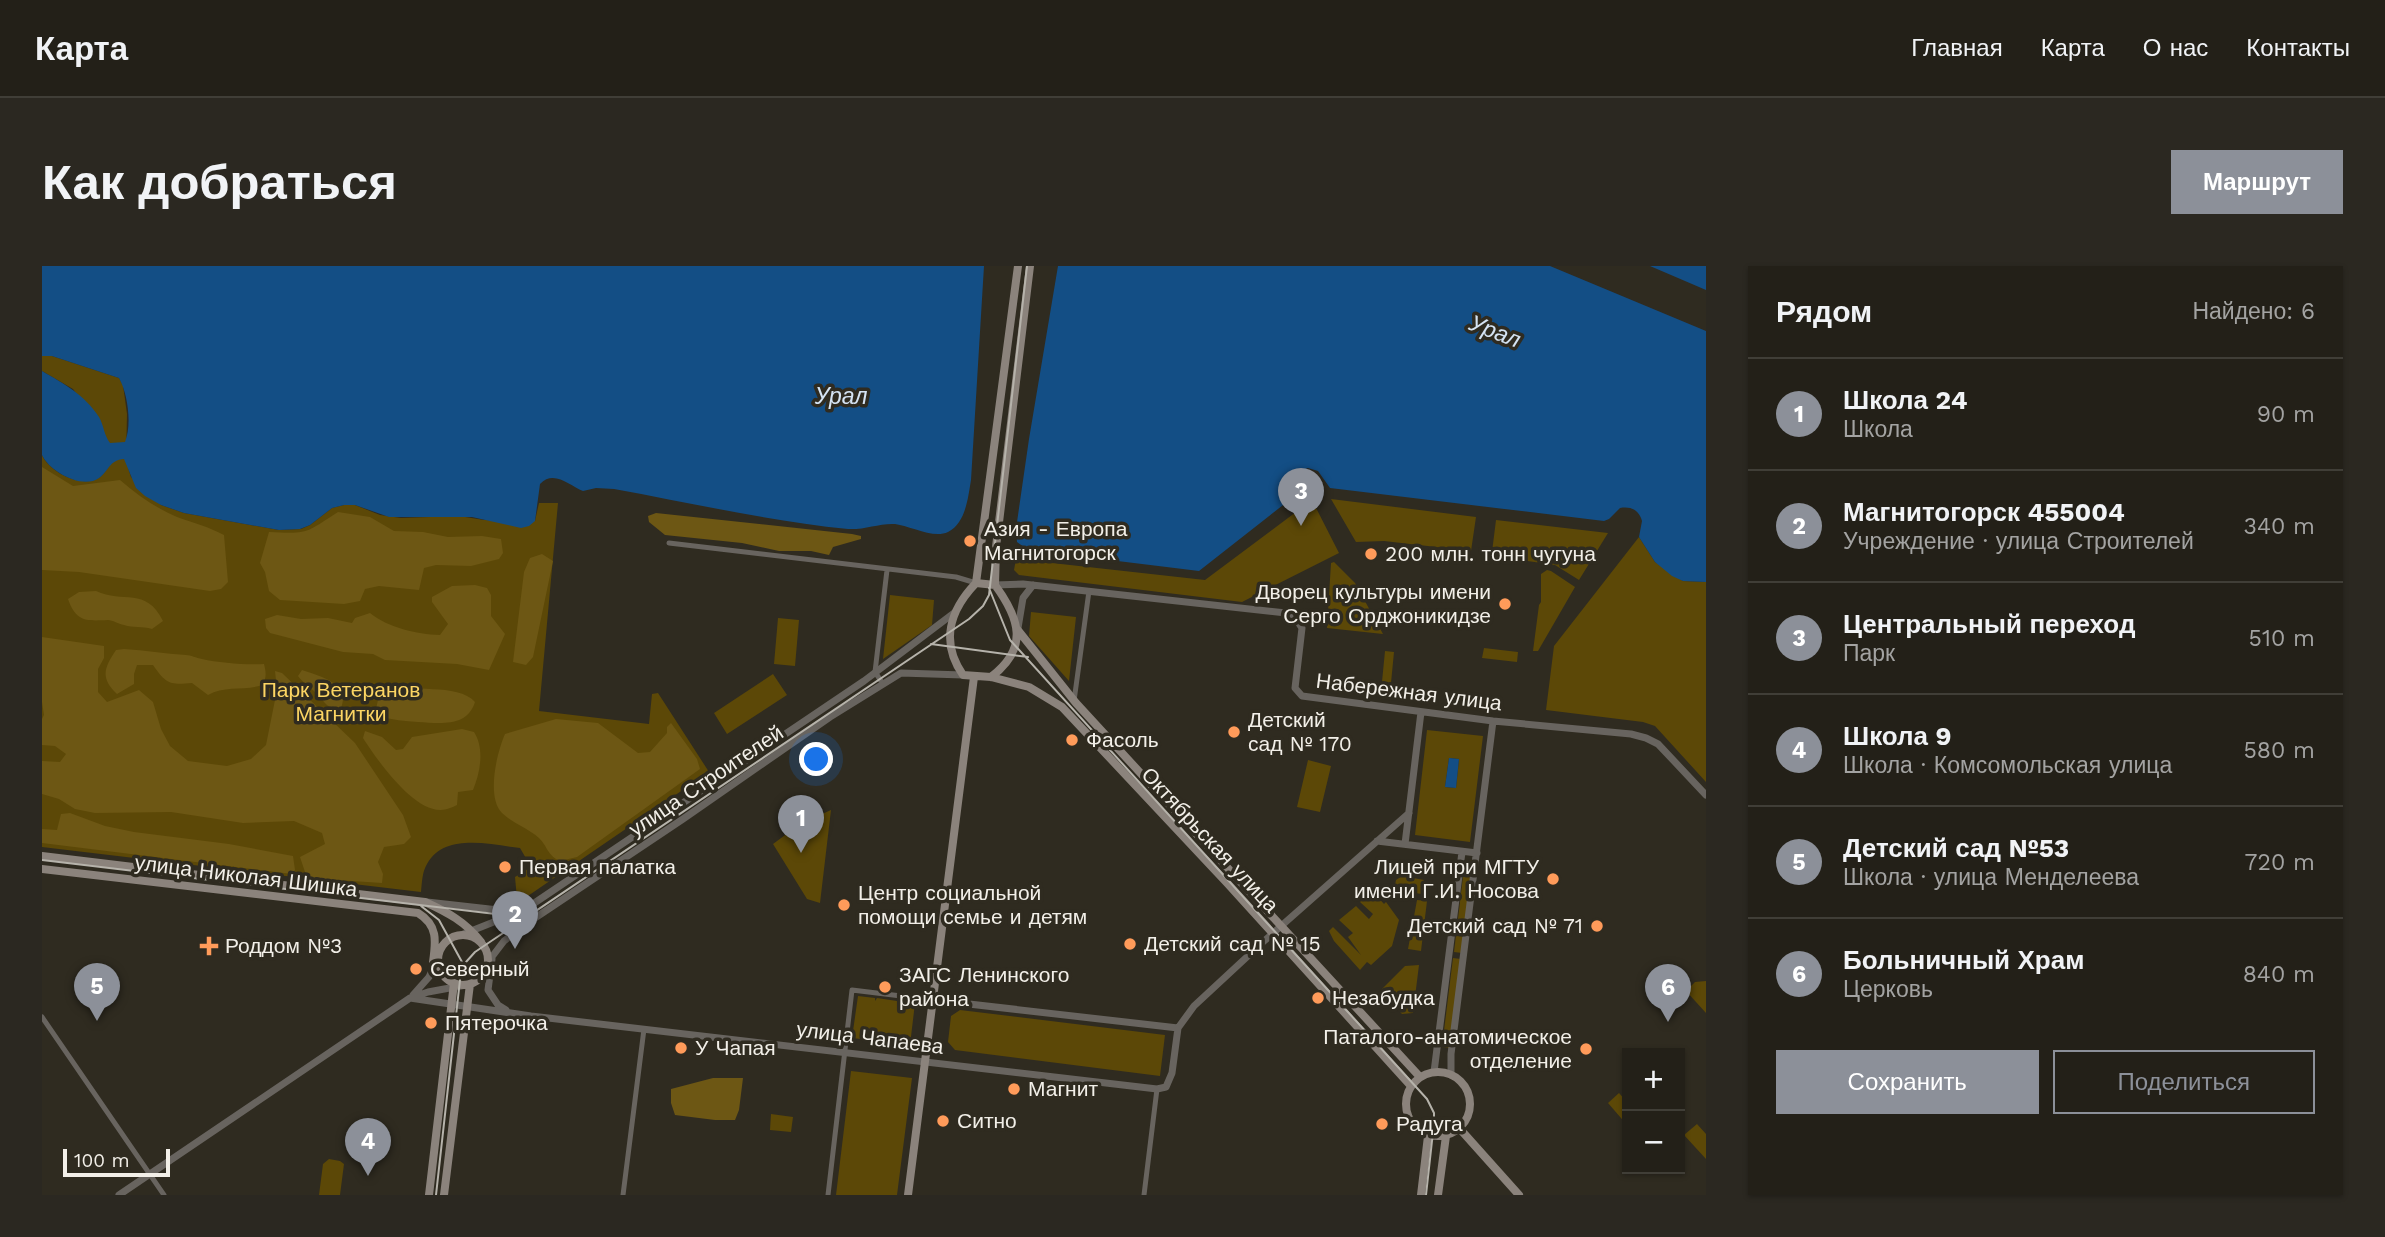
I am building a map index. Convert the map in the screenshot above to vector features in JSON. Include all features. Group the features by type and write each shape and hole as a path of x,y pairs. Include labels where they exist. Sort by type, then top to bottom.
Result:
{"main road":[{"path":"1018,266 976,583 962,597 954,613 950,634 951,653 963,675 974,677 991,677 1003,668 1012,656 1017,629 1008,603 995,585 996,547 1030,266"},
{"path":"976,583 995,585"},
{"name":"Октябрьская улица","path":"1017,629 1074,701 1420,1077"},
{"path":"908,1195 974,677"},
{"name":"Октябрьская улица","path":"991,677 1029,687 1062,706 1411,1086"},
{"name":"улица Николая Шишка","path":"42,856 425,902 447,912 471,930 481,942"},
{"name":"улица Николая Шишка","path":"42,869 418,914 431,923 435,933 437,957"},
{"path":"155,883 157,870"},
{"path":"251,895 253,883"},
{"path":"461,935 471,936 481,942 486,951 487,966 479,979 468,984 454,985 442,974 437,957 448,940 461,935"},
{"path":"444,1195 468,1007 468,984"},
{"path":"429,1195 454,985"},
{"path":"1434,1072 1451,1075 1462,1083 1469,1095 1470,1114 1460,1129 1446,1136 1428,1136 1414,1127 1406,1114 1405,1099 1411,1086 1420,1077 1434,1072"},
{"path":"1460,1129 1519,1195"},
{"path":"1421,1195 1428,1136"},
{"path":"1438,1195 1446,1136"}],"street":[{"path":"669,543 957,577 976,583"},
{"path":"883,684 874,672 887,570"},
{"name":"Набережная улица","path":"995,585 1033,585 1290,614 1299,621 1303,633 1296,683 1299,695 1493,721 1631,734 1658,744 1706,795"},
{"path":"1017,629 1023,598 1033,585"},
{"path":"1074,701 1089,591"},
{"name":"улица Строителей","path":"461,935 520,912 874,672 954,613"},
{"name":"улица Строителей","path":"487,966 495,952 526,924 830,717 883,684 901,673 963,675"},
{"path":"1405,844 1421,712"},
{"path":"1451,1075 1451,1054 1493,721"},
{"path":"1144,1195 1157,1089 1166,1087 1172,1073 1178,1028 1194,1006 1272,933 1409,813"},
{"path":"1377,841 1476,853"},
{"path":"1434,1072 1462,852"},
{"name":"улица Николая Шишка","path":"425,902 520,912"},
{"path":"488,990 491,962 495,952"},
{"path":"410,998 430,972 437,957"},
{"path":"487,966 488,990 498,1005 509,1012"},
{"path":"119,1195 410,998 454,985"},
{"path":"828,1195 852,990 1178,1028"},
{"name":"улица Чапаева","path":"410,998 643,1029 1157,1089"},
{"path":"42,1017 164,1195"},
{"path":"623,1195 643,1029"}],"green space":[{"name":"Парк Ветеранов Магнитки","path":"42,356 52,356 119,378 123,385 127,414 126,461 131,477 161,505 184,513 279,530 301,529 332,508 344,505 355,505 380,515 401,518 459,516 484,520 535,521 539,503 558,503 539,711 649,724 652,694 658,693 709,772 522,900 517,899 515,877 531,867 520,848 496,845 457,844 435,854 423,874 421,892 42,847 42,455 52,468 76,480 93,480 100,477 111,463 108,441 73,389 42,371"},
{"path":"42,467 73,486 120,480 162,510 224,535 228,582 221,589 210,591 79,572 42,570"},
{"path":"1331,499 1476,517 1471,551 1384,541 1356,542"},
{"path":"1312,500 1339,553 1242,602 1019,575 1014,570 1016,559 1205,580"},
{"path":"338,512 370,517 394,531 501,539 503,553 499,559 471,566 436,565 424,568 419,590 379,586 365,589 360,601 344,604 280,600 269,591 260,563 269,532 306,531"},
{"path":"656,513 852,534 861,536 861,539 833,547 829,555 811,551 779,551 742,543 665,535 649,522 648,516"},
{"path":"1496,520 1608,533 1579,580 1555,565 1494,556 1492,552"},
{"path":"1639,537 1655,562 1683,581 1706,582 1706,782 1655,726 1643,722 1546,710 1554,646"},
{"path":"542,554 553,561 533,657 526,665 513,662 524,572 530,558"},
{"path":"1334,562 1355,583 1383,634 1327,628 1331,563"},
{"path":"1547,570 1575,587 1538,651 1533,651 1541,602 1541,574"},
{"path":"475,585 487,588 491,595 491,616 505,634 489,670 457,664 385,660 373,654 343,652 270,633 266,628 265,619 277,615 301,619 328,618 352,623 355,618 370,613 403,629 440,635 448,624 432,602 432,597 452,586"},
{"path":"96,591 149,603 163,621 152,629 127,626 110,620 88,620 78,616 68,599 79,592"},
{"path":"890,595 934,600 932,625 883,659"},
{"path":"1031,612 1076,617 1069,681 1029,636"},
{"path":"778,618 799,620 795,666 774,664"},
{"path":"42,637 104,646 104,658 98,669 98,692 107,702 139,690 153,702 161,729 170,746 188,761 227,766 251,759 266,745 277,690 275,671 282,673 355,743 403,815 411,837 404,844 384,847 378,862 383,874 382,883 307,878 300,857 325,844 322,833 294,821 243,823 171,812 95,813 75,809 59,799 42,794 42,761 60,762 66,754 55,746 42,745"},
{"path":"1484,648 1518,652 1517,662 1482,658"},
{"path":"116,650 188,655 224,663 264,664 266,672 262,685 221,690 208,695 192,683 169,682 153,665 137,665 134,684 117,694 108,683 106,673"},
{"path":"1385,651 1394,652 1391,683 1414,686 1413,695 1381,692"},
{"path":"302,670 324,678 338,687 343,699 341,708 329,706 302,681 298,676"},
{"path":"773,674 787,695 727,734 714,713"},
{"path":"392,683 409,688 457,692 475,702 466,716 451,722 413,722 379,716 376,709 381,686"},
{"path":"556,719 598,723 638,753 650,752 667,733 667,727 671,723 697,759 700,769 577,857 560,861 539,838 502,813 497,806 494,786 496,763 505,734"},
{"path":"462,729 474,732 477,739 480,753 478,776 473,790 458,792 457,805 443,810 430,808 408,793 386,771 363,738 365,731 382,737 396,750 403,749 412,737"},
{"path":"1427,730 1483,736 1470,842 1415,835","holes":["1449,758 1459,759 1456,788 1445,787"]},
{"path":"1308,760 1331,766 1320,812 1297,807"},
{"path":"831,810 820,903 807,899 773,844 800,824"},
{"path":"70,813 105,826 134,832 229,844 293,856 295,870 292,874 42,843 42,829 57,830 61,814"},
{"path":"1465,860 1473,860 1462,953 1454,952"},
{"path":"1402,876 1424,880 1422,894 1400,891 1395,885 1396,880"},
{"path":"1372,891 1384,904 1386,902 1399,920 1392,946 1371,965 1367,962 1360,970 1334,941 1329,931 1333,927 1361,955 1348,937 1353,933 1339,920 1356,906 1369,919 1373,914 1360,902"},
{"path":"1417,900 1427,901 1421,951 1408,949"},
{"path":"1453,958 1461,959 1450,1048 1442,1047"},
{"path":"1419,965 1413,1013 1402,1014 1380,991 1405,966"},
{"path":"1706,981 1706,1013 1686,991 1695,982"},
{"path":"858,996 875,998 875,1001 877,998 897,1001 897,1004 900,1004 900,1001 915,1003 910,1045 894,1043 895,1036 893,1043 872,1040 872,1033 870,1040 852,1038"},
{"path":"960,1010 1165,1035 1160,1076 955,1050 948,1042 951,1016"},
{"path":"851,1071 912,1078 897,1195 836,1195"},
{"path":"713,1078 743,1078 735,1120 675,1115 671,1103 671,1089"},
{"path":"1619,1093 1622,1096 1622,1119 1608,1103"},
{"path":"771,1114 793,1117 791,1132 770,1130"},
{"path":"1697,1124 1706,1134 1706,1159 1685,1136"},
{"path":"329,1159 344,1164 340,1195 319,1195 323,1164"}],"water":[{"name":"Урал","path":"42,266 984,266 971,480 967,502 959,522 942,534 895,524 848,529 789,521 614,489 596,488 583,491 556,478 540,484 535,521 521,528 472,517 389,517 355,505 332,508 310,525 300,529 279,530 184,513 161,505 136,488 124,459 112,464 99,478 84,482 67,477 51,467 42,455 42,371 87,402 99,417 110,443 125,442 129,418 125,392 119,378 52,356 42,356"},
{"name":"Урал","path":"1058,266 1550,266 1706,331 1706,582 1683,581 1655,562 1639,537 1641,517 1631,508 1620,508 1604,521 1330,488 1318,471 1308,468 1294,478 1292,498 1199,571 1028,550 1017,542 1016,529"},
{"path":"1650,266 1706,266 1706,290"},
{"path":"1449,758 1459,759 1456,788 1445,787"}],"tram line":[{"path":"462,970 475,952 969,619 983,606 989,595 1027,266"},
{"path":"989,588 1010,640 1427,1099 1434,1113 1434,1123 1426,1195"},
{"path":"931,644 1028,657"},
{"path":"42,860 513,916 525,914"},
{"path":"421,906 439,920 462,962 436,1195"}],"place":[{"name":"Центральный переход","path":"1301,526"},
{"name":"Азия - Европа Магнитогорск","path":"970,541"},
{"name":"200 млн. тонн чугуна","path":"1371,554"},
{"name":"Дворец культуры имени Серго Орджоникидзе","path":"1505,604"},
{"name":"Детский сад № 170","path":"1234,732"},
{"name":"Фасоль","path":"1072,740"},
{"name":"Школа 24","path":"801,853"},
{"name":"Первая палатка","path":"505,867"},
{"name":"Лицей при МГТУ имени Г.И. Носова","path":"1553,879"},
{"name":"Центр социальной помощи семье и детям","path":"844,905"},
{"name":"Детский сад № 71","path":"1597,926"},
{"name":"Детский сад № 15","path":"1130,944"},
{"name":"Роддом №3","path":"209,946"},
{"name":"Магнитогорск 455004","path":"515,949"},
{"name":"Северный","path":"416,969"},
{"name":"ЗАГС Ленинского района","path":"885,987"},
{"name":"Незабудка","path":"1318,998"},
{"name":"Детский сад №53","path":"97,1021"},
{"name":"Больничный Храм","path":"1668,1022"},
{"name":"Пятерочка","path":"431,1023"},
{"name":"У Чапая","path":"681,1048"},
{"name":"Паталого-анатомическое отделение","path":"1586,1049"},
{"name":"Магнит","path":"1014,1089"},
{"name":"Ситно","path":"943,1121"},
{"name":"Радуга","path":"1382,1124"},
{"name":"Школа 9","path":"368,1176"}]}
